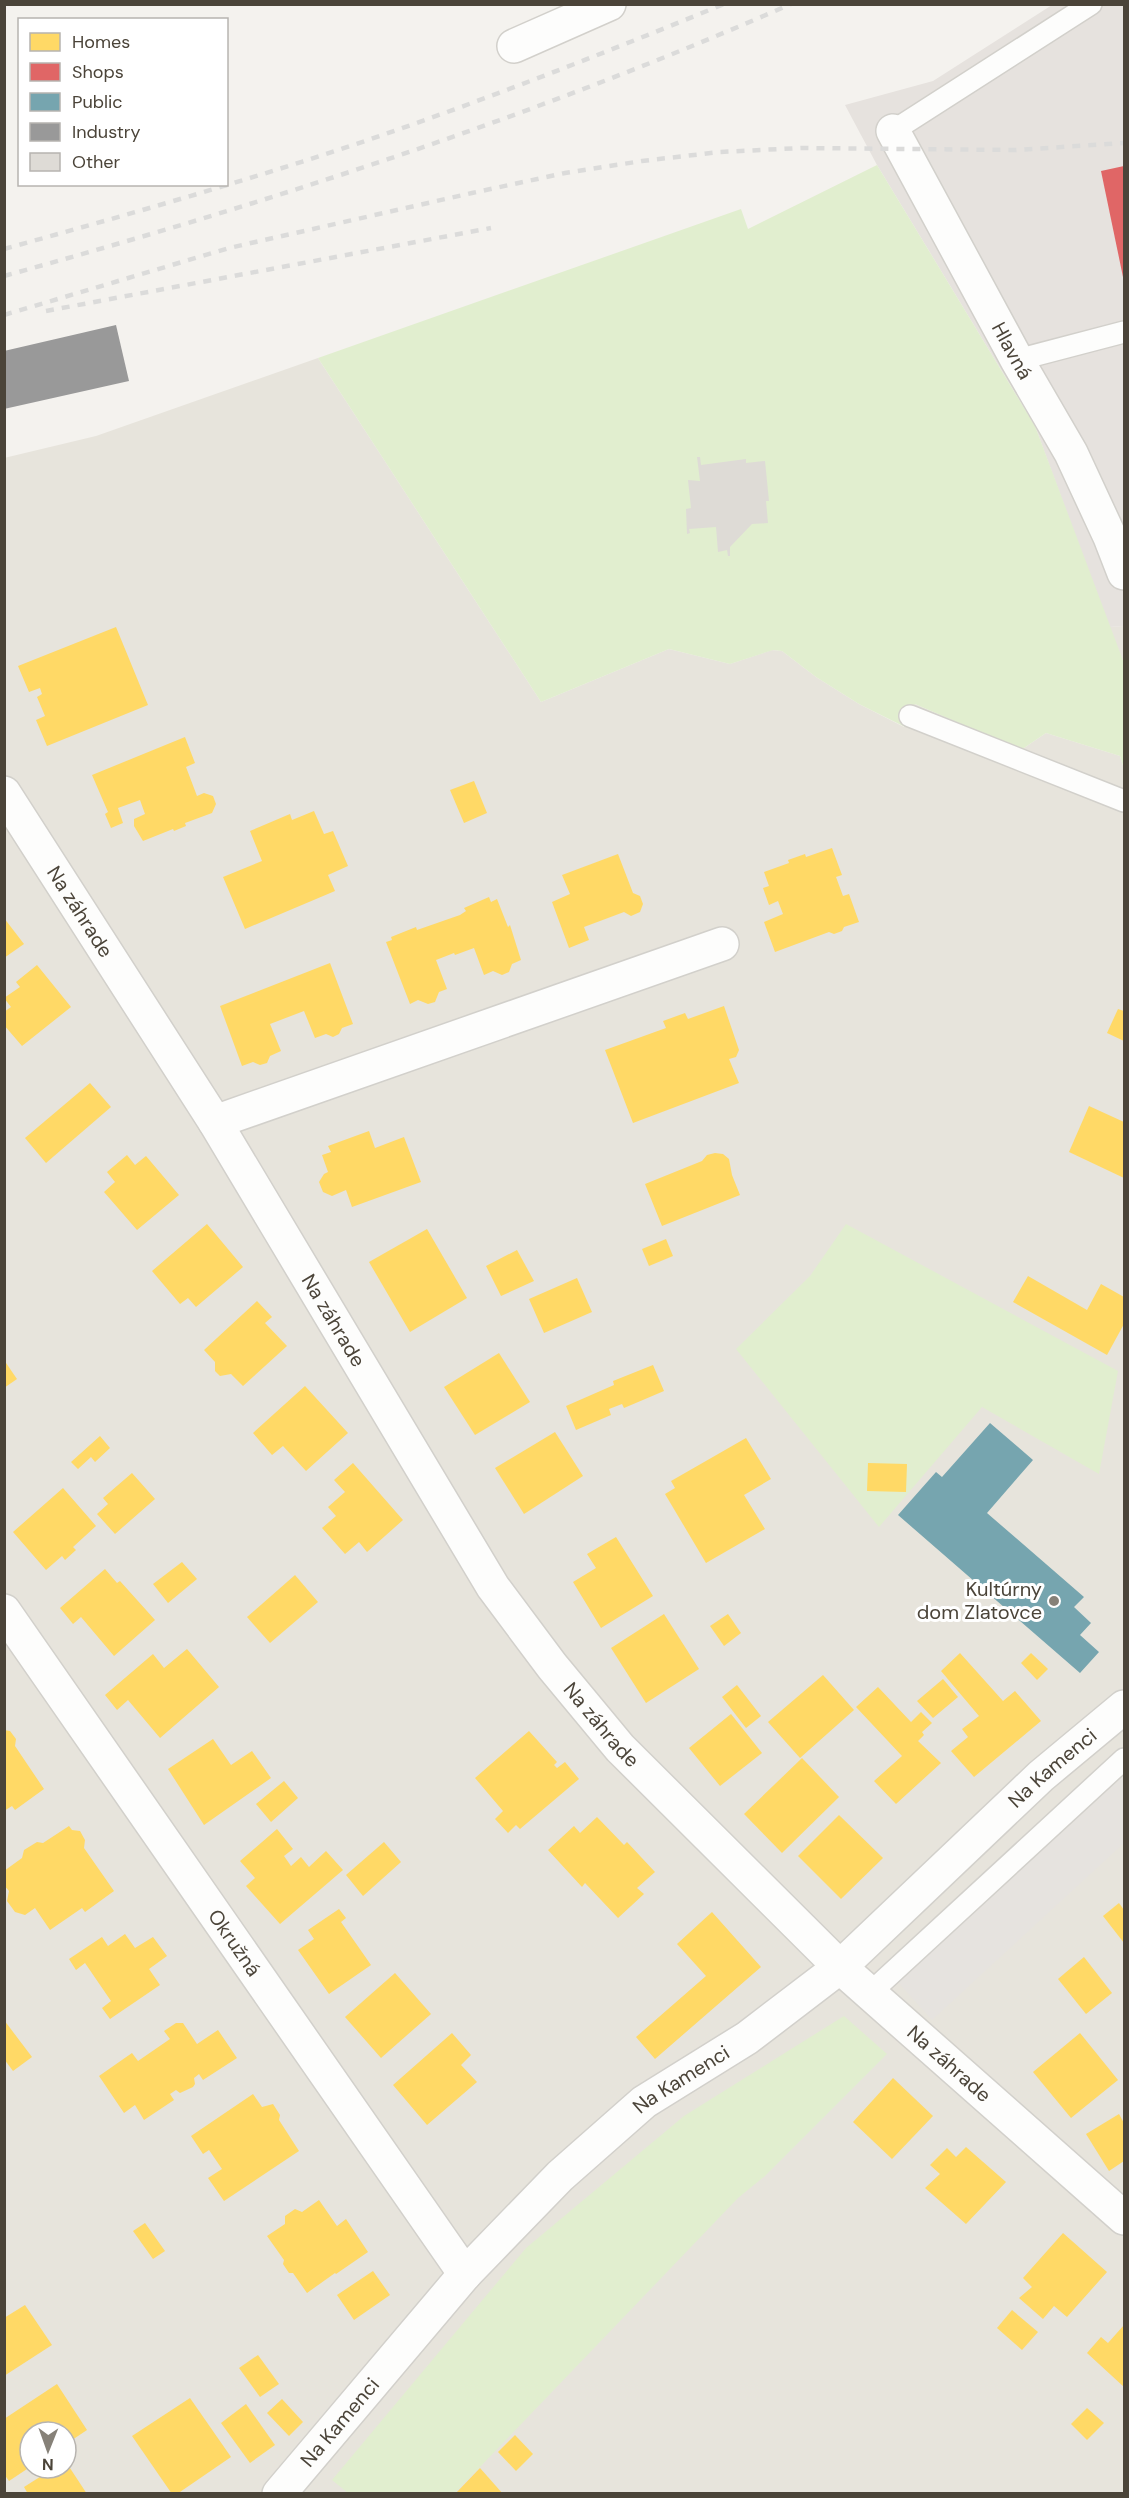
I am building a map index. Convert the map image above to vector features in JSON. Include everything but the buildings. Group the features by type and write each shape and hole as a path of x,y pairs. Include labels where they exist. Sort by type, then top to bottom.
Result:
{"street":[{"path":"514,46 609,4"},
{"name":"Hlavná","path":"893,131 1017,360 1117,535 1125,573"},
{"name":"Na záhrade","path":"4,793 215,1122 493,1587 552,1666 620,1748 840,1967 1125,2218"},
{"path":"215,1122 722,944"},
{"name":"Okružná","path":"4,1611 465,2274"},
{"name":"Na Kamenci","path":"279,2493 465,2274 560,2176 644,2102 747,2038 840,1967 1041,1776 1125,1707"}],"lane":[{"path":"893,131 1091,4"},
{"path":"1017,360 1125,332"},
{"path":"910,716 1125,801"},
{"path":"870,1994 1125,1759"}],"shaded area":[{"path":"1052,5 1124,5 1124,626 1109,627 1035,426 877,165 845,105 933,81"},
{"path":"318,358 541,702 669,649 730,664 772,650 782,651 816,677 859,704 904,727 915,704 1021,750 1046,733 1120,756 1124,769 1124,2493 5,2493 4,458 96,436"},
{"path":"1124,626 1124,663 1109,627"},
{"path":"1124,1772 1124,1843 932,2020 897,1981"}],"green space":[{"path":"877,165 1035,426 1124,663 1124,769 1120,756 1046,733 1021,750 915,704 905,727 859,704 816,677 782,651 773,650 730,664 669,649 541,702 318,358 741,209 748,229"},
{"path":"846,1224 1118,1371 1099,1474 982,1407 879,1527 736,1349 810,1276"},
{"path":"844,2016 887,2054 765,2176 738,2198 455,2493 348,2493 332,2480 526,2248 684,2116"}],"railway":[{"path":"228,185 371,139 460,107 724,4"},
{"path":"4,276 304,187 501,120 695,45 791,4"},
{"path":"4,315 229,248 565,173 642,161 720,152 801,148 1016,150 1124,143"},
{"path":"4,249 224,186"},
{"path":"46,311 491,228"}],"place":[{"name":"Kultúrny dom Zlatovce","path":"1054,1601"}]}
